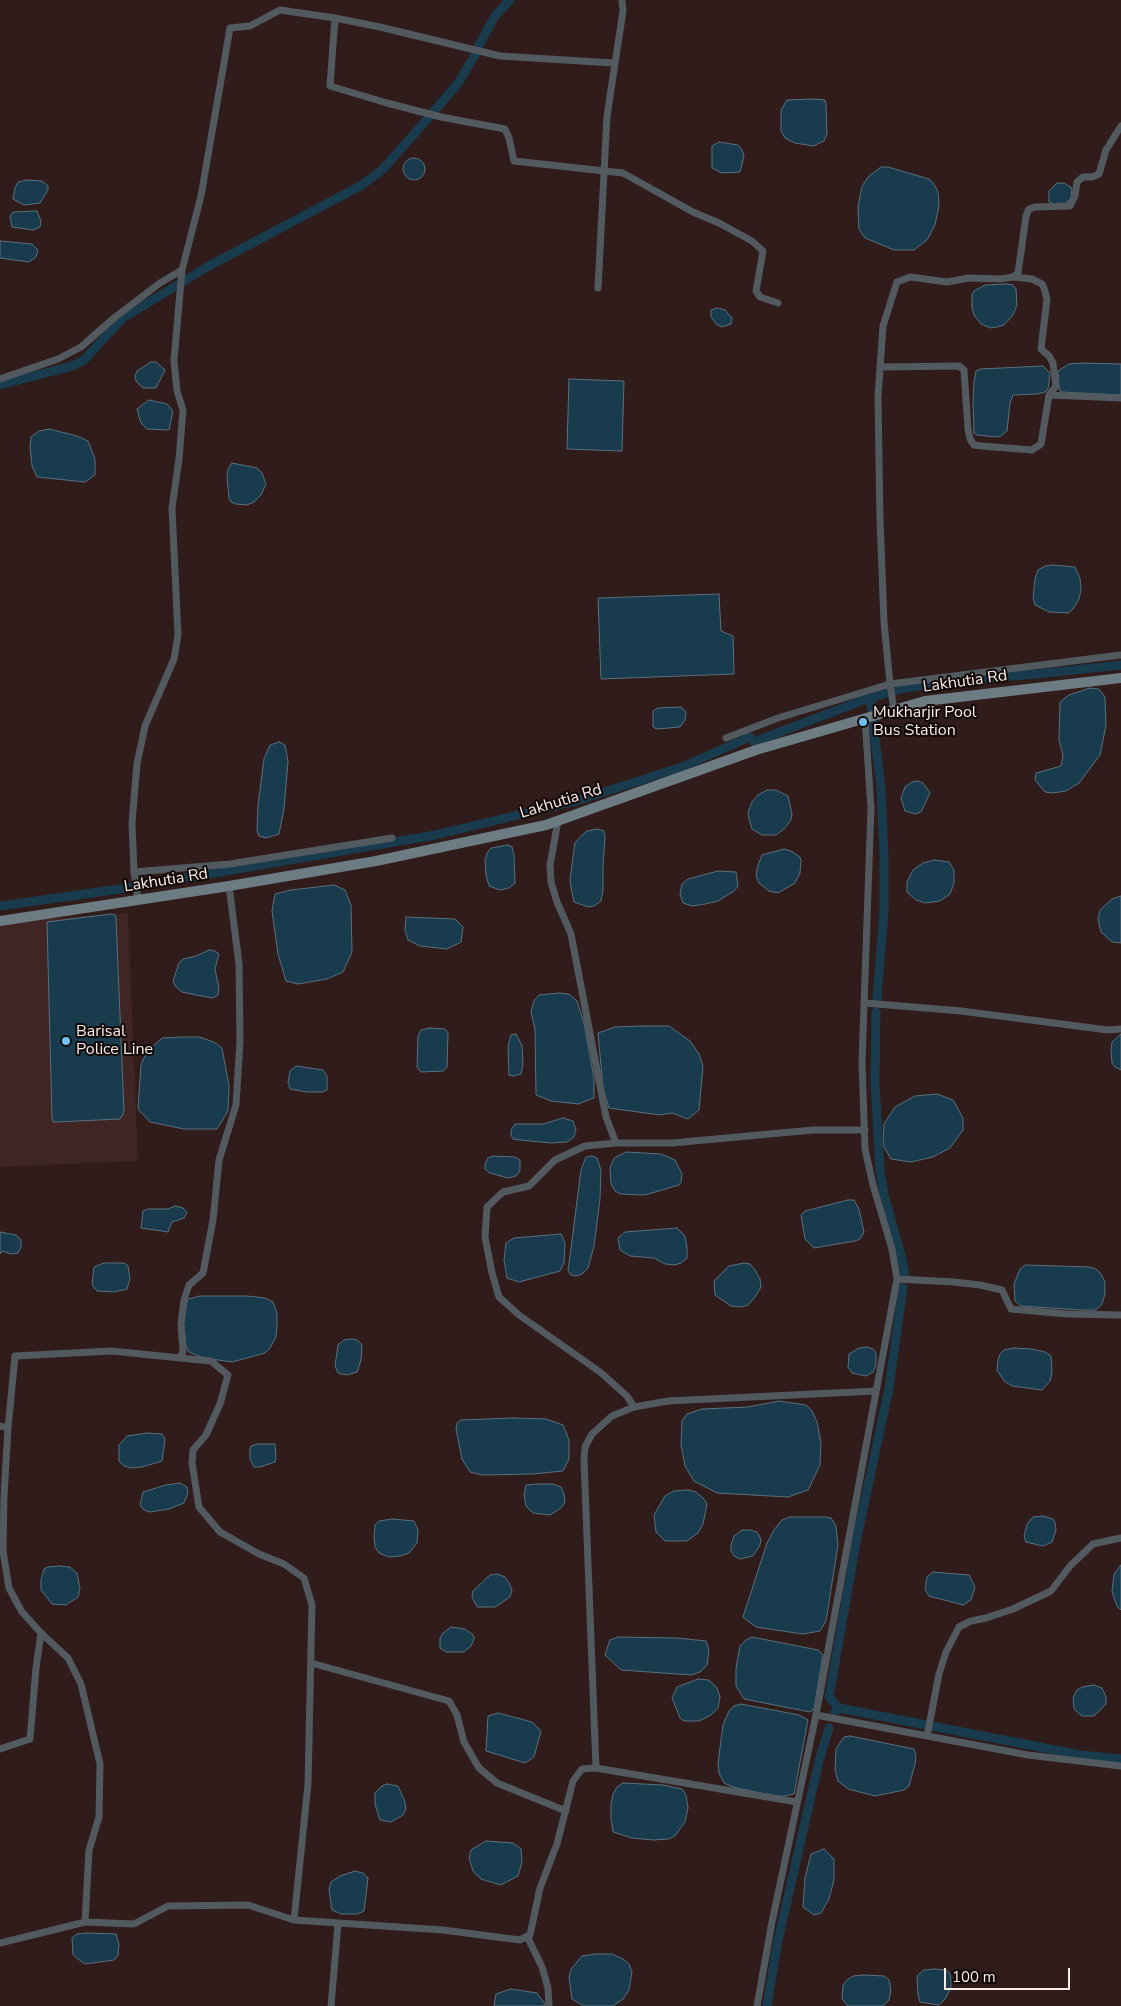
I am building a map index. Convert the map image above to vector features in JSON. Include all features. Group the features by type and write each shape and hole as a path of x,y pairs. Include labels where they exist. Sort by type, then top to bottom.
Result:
{"street":[{"path":"598,288 607,116 623,11 622,0"},
{"path":"138,900 134,872 132,823 137,764 145,726 174,659 178,635 172,508 183,410 177,391 174,360 182,270 200,196 230,28 250,26 280,10 334,18 500,56 614,63"},
{"path":"334,18 330,86 387,103 505,129 514,161 623,173 693,212 752,241 763,251 756,291 760,297 778,303"},
{"path":"1013,277 1018,274 1021,264 1026,216 1029,209 1035,207 1070,206 1075,196 1077,182 1083,177 1092,177 1099,174 1106,150 1121,126"},
{"path":"0,379 58,358 81,347 114,318 160,283 182,270"},
{"path":"880,367 958,366 964,370 968,429 970,439 974,445 1032,450 1041,444 1049,395 1056,386 1053,363 1049,356 1041,349 1046,299 1044,288 1042,284 1032,279 1013,277 1000,279 969,278 947,282 910,277 897,282 884,326 880,367 878,397 884,622 894,710"},
{"path":"1049,395 1121,398"},
{"path":"726,738 778,718 890,684 1121,656"},
{"name":"Lakhutia Rd","path":"0,921 229,886 385,859 546,826 756,750 925,702 1121,678"},
{"path":"757,2006 772,1922 816,1715 897,1280 892,1249 873,1185 865,1149 862,1062 871,808 865,719"},
{"path":"558,821 550,865 551,882 557,902 571,934 606,1117 616,1143"},
{"path":"134,872 230,864 392,838"},
{"path":"180,1358 183,1351 181,1324 184,1300 190,1285 203,1273 219,1160 236,1105 240,1041 239,964 229,886"},
{"path":"864,1003 961,1011 1108,1030 1121,1029"},
{"path":"634,1407 627,1396 600,1372 518,1315 499,1297 485,1237 487,1206 503,1192 528,1186 555,1160 585,1146 616,1143 672,1143 813,1130 865,1130"},
{"path":"897,1280 980,1285 1002,1290 1011,1309 1067,1314 1121,1315"},
{"path":"85,1922 89,1850 99,1816 100,1764 81,1684 68,1658 22,1612 9,1588 4,1542 8,1428 14,1356 112,1351 211,1361 228,1375 220,1404 206,1435 193,1450 192,1463 199,1507 220,1532 259,1554 284,1564 304,1578 312,1605 312,1663 308,1784 294,1920"},
{"path":"596,1768 584,1454 585,1447 592,1434 612,1416 634,1407 668,1401 876,1391"},
{"path":"0,1426 8,1428"},
{"path":"927,1736 946,1652 958,1627 971,1621 1013,1609 1051,1591 1070,1566 1093,1544 1121,1538"},
{"path":"0,1749 30,1739 41,1633"},
{"path":"312,1663 449,1701 457,1715 464,1742 478,1768 497,1783 566,1811"},
{"path":"816,1715 1028,1755 1121,1766"},
{"path":"0,1943 85,1922 134,1924 168,1906 248,1904 294,1920 443,1930 520,1940 530,1935 540,1888 557,1844 573,1780 582,1769 596,1768 797,1802"},
{"path":"331,2006 338,1924"},
{"path":"528,1936 542,1967 548,1988 549,2006"}],"shaded area":[{"name":"Barisal Police Line","path":"128,913 138,1161 0,1167 0,922"}],"water":[{"path":"787,100 825,100 827,134 824,141 813,146 795,143 785,138 781,131 781,110"},
{"path":"719,142 738,145 742,150 744,156 740,172 722,173 712,168 712,146"},
{"path":"414,158 424,165 425,169 418,179 414,180 404,173 403,169 410,159"},
{"path":"881,167 888,167 929,179 938,192 939,206 935,225 927,240 914,250 894,250 865,238 859,229 858,207 862,186 869,176"},
{"path":"27,180 42,181 48,186 48,190 40,203 24,205 13,199 18,182"},
{"path":"1057,183 1064,183 1072,188 1071,198 1064,205 1049,202 1049,191"},
{"path":"37,211 41,221 40,227 33,230 12,227 10,216 13,212"},
{"path":"0,241 32,244 38,250 36,257 29,262 0,258"},
{"path":"985,285 1013,285 1016,289 1017,305 1013,315 1004,325 997,327 991,328 981,324 974,315 972,308 972,295 974,291"},
{"path":"717,308 725,310 732,318 731,324 722,327 716,324 711,317 711,310"},
{"path":"151,362 156,362 165,370 156,388 143,388 136,381 135,376 137,371"},
{"path":"1069,364 1121,364 1121,395 1061,392 1058,371"},
{"path":"1043,366 1050,373 1048,389 1037,394 1013,395 1010,403 1007,431 1001,436 996,437 974,433 973,402 976,371 980,369"},
{"path":"569,379 624,381 622,451 567,449"},
{"path":"149,400 167,404 173,411 169,430 147,429 141,423 137,409"},
{"path":"49,429 77,436 88,441 95,459 95,475 85,482 37,477 32,466 31,437 39,431"},
{"path":"232,463 257,468 262,473 266,484 261,495 254,502 247,505 231,502 227,477 228,469"},
{"path":"1045,566 1075,567 1080,578 1081,590 1079,599 1068,613 1049,612 1035,605 1033,598 1038,570"},
{"path":"719,594 721,631 733,636 734,674 601,679 598,598"},
{"path":"1090,688 1099,689 1105,697 1106,725 1100,755 1079,783 1066,791 1045,792 1035,780 1036,773 1061,766 1063,755 1059,740 1060,702 1069,695"},
{"path":"681,707 686,712 685,720 680,727 657,729 653,727 653,711 658,708"},
{"path":"279,742 285,745 288,762 284,809 279,834 266,838 259,836 257,830 264,759 270,745"},
{"path":"918,781 923,783 930,793 921,812 915,814 905,811 901,798 905,787 912,782"},
{"path":"767,790 776,790 788,796 792,814 791,820 776,835 762,835 752,829 749,819 748,812 752,802 758,795"},
{"path":"597,829 604,831 605,837 603,890 601,901 594,906 588,907 574,902 570,880 575,843 587,831"},
{"path":"508,845 512,847 514,855 515,883 509,888 500,890 489,886 485,861 487,853 491,848"},
{"path":"784,849 800,857 800,873 795,883 778,893 769,891 759,883 756,876 758,865 762,855"},
{"path":"934,860 949,862 954,870 954,883 950,894 940,901 925,903 916,900 907,892 907,882 913,870 923,863"},
{"path":"718,871 736,872 738,886 734,891 718,901 692,906 683,903 680,894 682,884 688,879"},
{"path":"334,885 345,890 351,905 352,952 343,972 327,979 298,984 286,981 278,954 272,911 275,894 291,890"},
{"path":"1121,896 1121,943 1112,942 1101,932 1098,919 1100,910 1112,899"},
{"path":"115,915 116,918 124,1112 120,1119 53,1122 47,922"},
{"path":"406,917 455,919 463,927 461,942 447,949 420,946 408,940 405,930"},
{"path":"209,950 219,954 215,969 219,988 218,995 213,998 182,992 173,981 179,963 183,959"},
{"path":"569,994 577,1001 584,1023 592,1067 594,1098 578,1104 551,1101 536,1095 535,1029 531,1012 534,1001 539,995"},
{"path":"669,1026 690,1041 699,1054 703,1066 699,1110 688,1119 672,1113 660,1115 609,1108 603,1088 598,1033 615,1027"},
{"path":"430,1028 445,1029 448,1033 447,1067 443,1071 421,1072 417,1067 418,1036 421,1030"},
{"path":"516,1034 522,1046 523,1065 521,1074 513,1076 509,1075 508,1046 511,1035"},
{"path":"1121,1034 1121,1070 1112,1063 1111,1050 1112,1042"},
{"path":"199,1037 214,1042 222,1048 229,1086 228,1111 217,1129 184,1129 150,1122 138,1109 141,1064 147,1052 162,1038"},
{"path":"296,1066 323,1070 327,1076 327,1090 323,1092 307,1092 290,1089 288,1083 290,1071"},
{"path":"937,1094 953,1100 963,1118 963,1130 950,1148 933,1157 911,1162 891,1159 883,1145 884,1124 895,1107 915,1096"},
{"path":"563,1118 573,1121 576,1130 574,1137 567,1142 551,1143 520,1140 513,1139 511,1135 511,1130 515,1124 543,1124"},
{"path":"626,1152 661,1154 675,1160 682,1174 681,1182 679,1185 645,1195 620,1194 615,1191 611,1184 610,1168 614,1158"},
{"path":"493,1156 515,1157 520,1160 520,1171 516,1176 508,1178 490,1173 485,1169 485,1164 488,1158"},
{"path":"592,1156 597,1158 601,1170 600,1199 594,1246 588,1268 582,1274 576,1276 571,1275 568,1271 581,1170 586,1157"},
{"path":"854,1200 859,1209 864,1232 860,1239 814,1248 805,1239 801,1215 805,1211"},
{"path":"175,1206 183,1208 187,1212 184,1218 172,1222 168,1232 141,1228 143,1211 148,1209 168,1209"},
{"path":"677,1228 685,1236 687,1247 687,1258 681,1263 675,1265 665,1264 654,1258 630,1256 620,1250 618,1238 625,1232"},
{"path":"0,1232 16,1235 21,1240 21,1247 18,1253 10,1254 3,1251 0,1254"},
{"path":"561,1234 565,1243 564,1263 560,1271 519,1282 507,1278 504,1260 506,1243 514,1238"},
{"path":"104,1263 124,1263 128,1266 130,1279 127,1289 114,1292 97,1291 92,1285 94,1267"},
{"path":"744,1263 750,1264 755,1270 760,1279 761,1287 748,1305 741,1307 731,1306 715,1295 714,1281 729,1266"},
{"path":"1026,1265 1089,1267 1096,1269 1105,1282 1105,1294 1102,1304 1096,1310 1021,1306 1015,1301 1014,1284 1020,1269"},
{"path":"200,1296 247,1296 265,1298 273,1302 277,1313 277,1325 276,1337 270,1348 265,1353 232,1362 204,1358 189,1352 186,1346 183,1320 188,1299"},
{"path":"344,1340 357,1340 362,1345 361,1360 357,1372 347,1375 338,1373 335,1366 338,1345"},
{"path":"867,1347 873,1349 876,1353 876,1365 873,1372 866,1376 852,1373 848,1367 849,1354 859,1348"},
{"path":"1014,1348 1032,1349 1045,1352 1051,1356 1052,1372 1050,1381 1042,1390 1012,1386 1004,1381 997,1370 998,1360 1004,1350"},
{"path":"779,1401 806,1405 812,1411 817,1422 821,1443 820,1465 808,1490 788,1497 717,1493 694,1481 685,1466 681,1445 682,1421 687,1414 702,1409 748,1407"},
{"path":"546,1419 563,1425 569,1440 569,1459 563,1471 483,1475 470,1472 462,1459 456,1429 457,1423 461,1420"},
{"path":"147,1433 162,1434 165,1439 162,1461 142,1467 131,1468 124,1466 119,1461 119,1445 127,1436"},
{"path":"275,1444 275,1462 254,1467 250,1459 250,1449 251,1446"},
{"path":"180,1483 187,1487 188,1493 184,1503 169,1509 150,1512 144,1510 140,1505 143,1492"},
{"path":"553,1484 561,1487 565,1502 561,1508 550,1515 533,1513 526,1506 524,1495 526,1485"},
{"path":"688,1490 696,1492 707,1504 703,1524 698,1533 687,1541 665,1541 656,1532 654,1515 665,1496 674,1491"},
{"path":"1043,1516 1053,1519 1055,1522 1056,1530 1052,1542 1043,1546 1026,1542 1024,1536 1027,1524 1033,1517"},
{"path":"790,1517 831,1518 836,1526 838,1545 826,1621 820,1631 803,1634 756,1627 743,1617 767,1543 782,1520"},
{"path":"392,1519 414,1521 418,1530 417,1543 409,1553 389,1557 379,1553 375,1547 374,1537 375,1525 379,1521"},
{"path":"742,1530 757,1532 761,1539 760,1545 753,1556 740,1559 734,1556 731,1551 731,1545 734,1536"},
{"path":"1121,1565 1121,1610 1117,1606 1112,1592 1114,1574"},
{"path":"59,1566 70,1567 77,1573 80,1588 78,1597 66,1605 52,1604 41,1590 44,1569"},
{"path":"933,1572 969,1575 975,1587 971,1600 963,1605 929,1596 925,1589 927,1577"},
{"path":"497,1574 505,1577 509,1583 512,1590 510,1597 495,1607 477,1607 472,1597 473,1591 490,1575"},
{"path":"451,1627 465,1629 473,1635 474,1639 471,1646 464,1652 446,1652 440,1648 440,1638"},
{"path":"618,1637 677,1638 706,1641 709,1650 707,1665 700,1672 691,1675 621,1670 605,1655 610,1640"},
{"path":"752,1637 818,1650 823,1655 814,1709 810,1712 744,1699 736,1686 736,1668 740,1646"},
{"path":"698,1679 709,1680 717,1688 720,1697 718,1708 711,1715 699,1721 684,1721 680,1718 672,1698 677,1687"},
{"path":"1094,1685 1102,1688 1106,1697 1106,1704 1094,1716 1082,1716 1074,1709 1073,1698 1076,1691 1082,1687"},
{"path":"741,1704 799,1715 808,1720 794,1794 779,1797 733,1787 724,1783 719,1773 718,1763 723,1725 729,1711 734,1706"},
{"path":"498,1713 532,1722 541,1731 534,1757 525,1763 486,1751 488,1716"},
{"path":"850,1736 914,1749 916,1756 915,1764 909,1786 904,1790 875,1796 848,1789 838,1781 835,1770 836,1749 844,1737"},
{"path":"623,1783 663,1785 682,1789 686,1795 688,1808 685,1822 675,1836 669,1839 653,1840 632,1838 613,1832 611,1804 613,1794 617,1787"},
{"path":"387,1784 398,1786 406,1809 403,1815 391,1822 380,1820 375,1804 375,1793"},
{"path":"486,1841 513,1843 521,1849 522,1862 518,1876 501,1885 481,1879 473,1871 469,1858 471,1850"},
{"path":"824,1849 834,1859 834,1880 829,1899 821,1913 814,1915 803,1907 805,1878 811,1854"},
{"path":"355,1871 363,1873 368,1878 364,1911 357,1914 341,1914 332,1910 329,1890 331,1882 340,1876"},
{"path":"77,1934 116,1934 119,1944 118,1956 114,1960 85,1964 78,1959 73,1955 72,1938"},
{"path":"612,1954 623,1959 629,1964 632,1972 629,1990 623,1999 613,2006 584,2006 572,1999 569,1978 571,1969 582,1956"},
{"path":"924,1970 946,1970 950,1974 951,1981 951,1987 946,1998 939,2005 920,2002 918,1994 917,1976"},
{"path":"853,1976 884,1976 889,1980 891,1990 889,2000 883,2006 848,2006 842,1999 843,1985 847,1980"},
{"path":"511,1989 537,1993 545,2004 544,2006 494,2006 496,1994"}],"waterway":[{"path":"478,47 495,16 510,0"},
{"path":"0,385 72,366 84,360 123,318 207,267 362,185 383,169 430,116 459,82 476,53"},
{"path":"754,742 861,701 900,689 958,680 1121,665"},
{"path":"870,698 881,788 884,855 884,911 877,999"},
{"path":"0,906 127,888 435,835 576,801 682,767 750,737"},
{"path":"876,1012 875,1083 880,1170 884,1195 905,1276"},
{"path":"839,1708 829,1697 857,1537 889,1388 903,1288"},
{"path":"835,1712 839,1708 1081,1755 1121,1759"},
{"path":"767,2006 777,1945 819,1761 829,1728"}],"place":[{"name":"Mukharjir Pool Bus Station","path":"863,722"},
{"name":"Barisal Police Line","path":"66,1041"}]}
